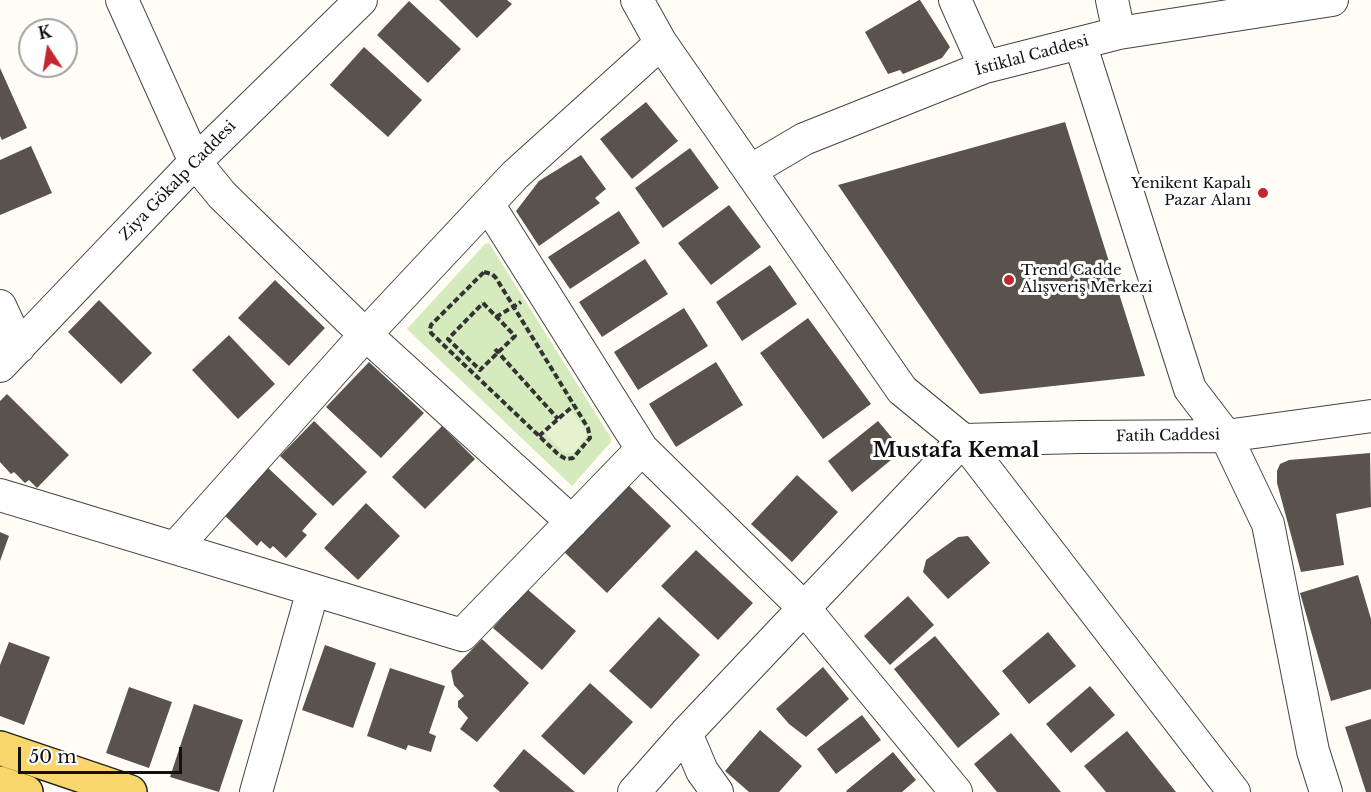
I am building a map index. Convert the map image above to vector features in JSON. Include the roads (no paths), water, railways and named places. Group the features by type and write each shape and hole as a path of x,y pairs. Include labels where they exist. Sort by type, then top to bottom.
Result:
{"main road":[{"path":"0,748 130,792"},
{"path":"0,783 26,792"}],"street":[{"path":"122,0 195,162 222,195 366,334 572,522"},
{"name":"Ziya Gökalp Caddesi","path":"9,357 195,162 361,0"},
{"path":"637,0 662,43 902,390 963,440 1234,792"},
{"path":"955,0 985,67"},
{"path":"1112,0 1119,33"},
{"name":"İstiklal Caddesi","path":"750,171 804,139 985,67 1119,33 1332,0"},
{"path":"175,548 366,334 515,175 662,43"},
{"path":"1080,43 1190,389 1226,436 1269,524 1313,751 1326,792"},
{"path":"488,204 642,449 804,608 956,792"},
{"path":"0,306 9,357"},
{"name":"Fatih Caddesi","path":"963,440 1226,436 1371,416"},
{"path":"634,792 686,733 963,440"},
{"path":"0,495 462,635 642,449"},
{"path":"256,792 313,590"},
{"path":"686,733 702,771 717,792"}],"place":[{"name":"Yenikent Kapalı Pazar Alanı","path":"1263,193"},
{"name":"Trend Cadde Alışveriş Merkezi","path":"1009,280"}],"district":[{"name":"Mustafa Kemal","path":"956,451"}]}
